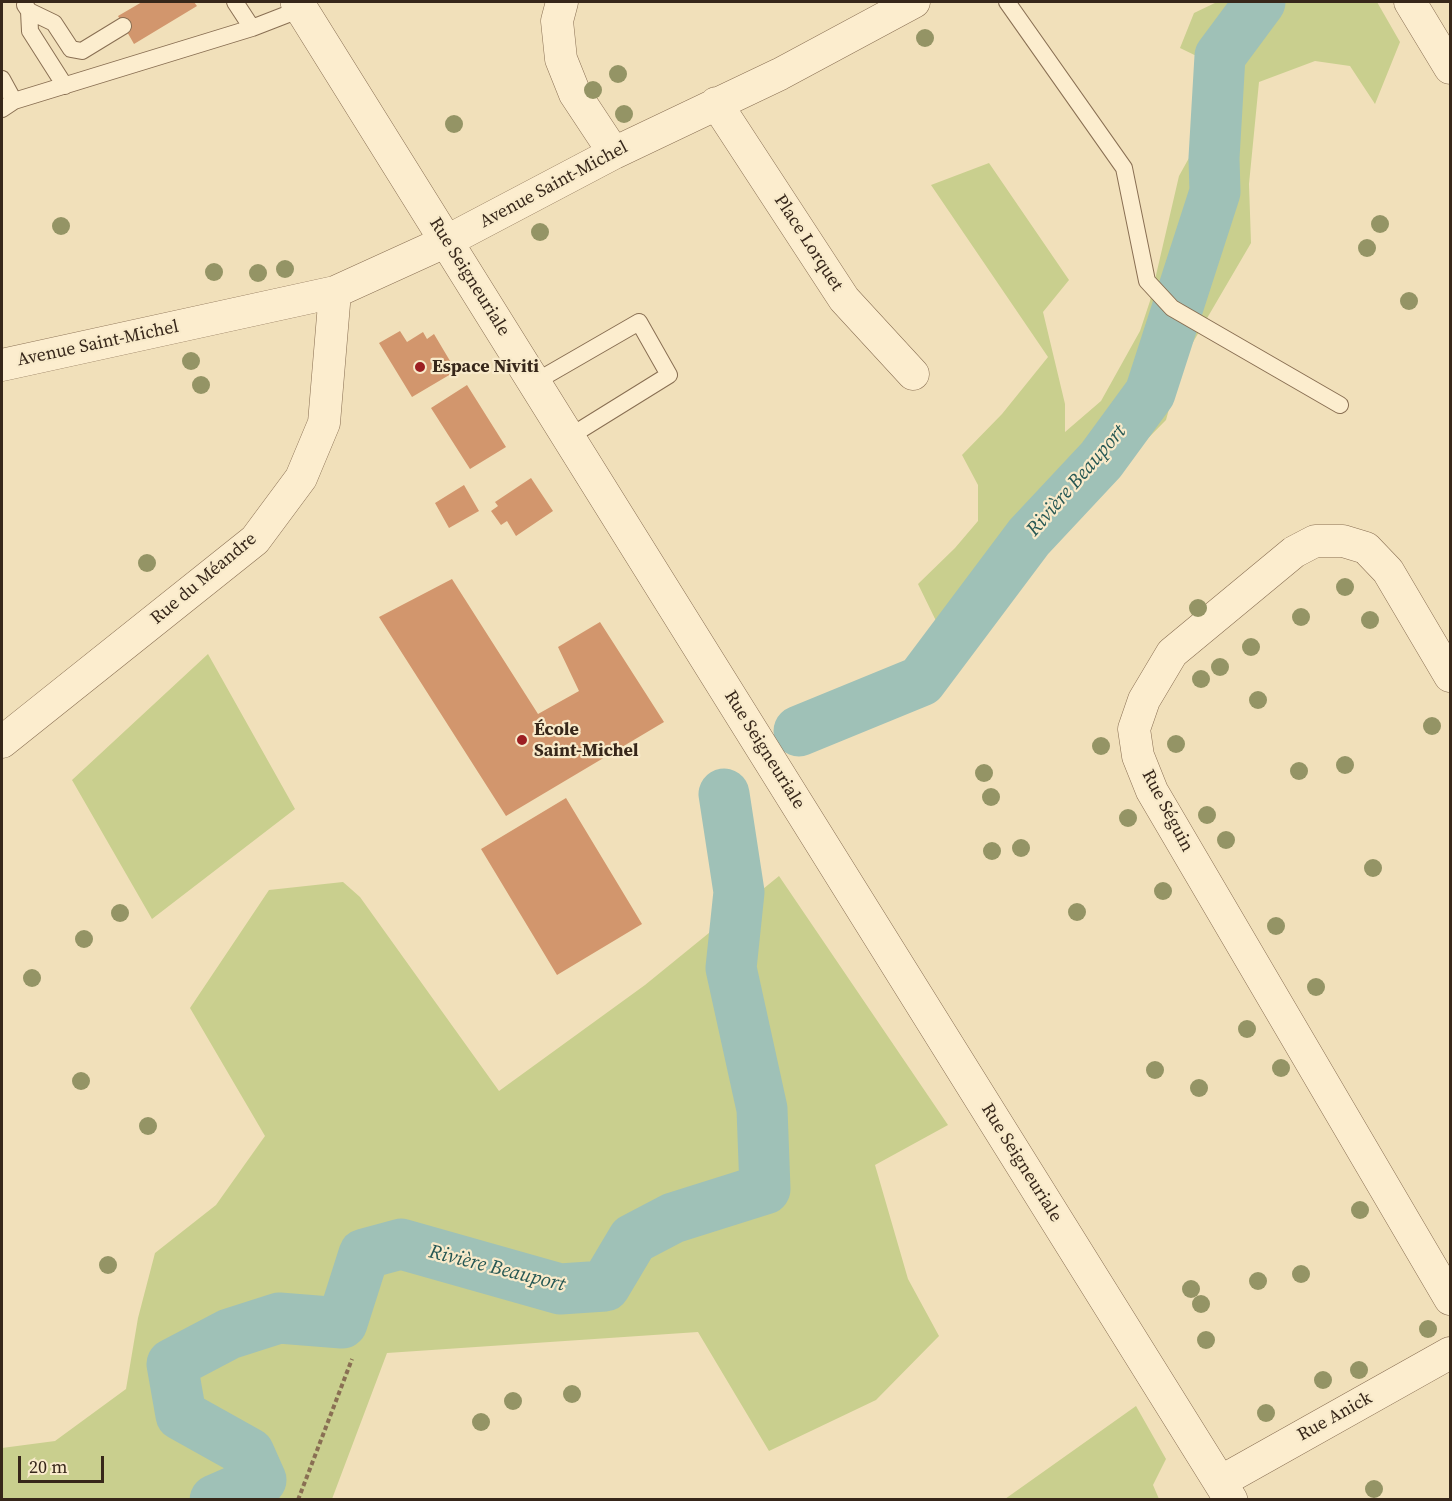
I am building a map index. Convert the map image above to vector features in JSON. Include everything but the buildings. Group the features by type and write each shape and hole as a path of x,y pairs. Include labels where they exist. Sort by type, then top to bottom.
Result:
{"street":[{"path":"562,2 557,21 561,58 575,94 614,153"},
{"name":"Avenue Saint-Michel","path":"2,365 335,292 447,242 614,153 780,74 914,2"},
{"path":"1410,2 1450,68"},
{"name":"Rue Seigneuriale","path":"299,5 1226,1491"},
{"name":"Place Lorquet","path":"716,103 844,299 913,374"},
{"name":"Rue du Méandre","path":"2,742 255,540 301,478 324,423 335,292"},
{"name":"Rue Séguin","path":"1450,676 1388,571 1366,548 1343,541 1316,541 1294,552 1172,653 1144,700 1134,729 1138,756 1152,790 1450,1299"},
{"name":"Rue Anick","path":"1226,1491 1450,1353"}],"lane":[{"path":"26,6 44,2"},
{"path":"235,2 252,28"},
{"path":"1007,2 1124,168 1147,281 1172,308 1340,405"},
{"path":"2,80 8,105 252,28 299,5"},
{"path":"26,6 54,23 71,49 82,51 123,26"},
{"path":"26,6 30,31 65,86"},
{"path":"535,382 639,322 669,375 569,437"}],"path":[{"path":"298,1500 352,1359"}],"green space":[{"path":"1217,2 1377,2 1400,42 1375,104 1350,66 1315,61 1259,82 1249,184 1251,243 1182,361 1166,420 1095,492 969,641 939,627 918,584 955,548 978,521 978,485 962,455 1002,414 1048,357 931,185 989,163 1069,280 1043,312 1065,404 1065,432 1101,401 1140,331 1150,301 1179,176 1205,129 1211,63 1180,48 1194,13"},
{"path":"208,654 295,809 152,919 72,780"},
{"path":"779,876 948,1125 875,1165 908,1279 939,1336 876,1400 769,1451 698,1332 387,1353 332,1499 2,1499 2,1448 55,1441 126,1389 138,1318 155,1253 216,1205 265,1136 190,1008 269,890 343,882 360,897 499,1091 645,985"},
{"path":"1136,1406 1166,1459 1153,1485 1159,1499 1005,1499"}],"waterway":[{"name":"Rivière Beauport","path":"799,731 921,681 1029,537 1101,460 1150,393 1215,192 1214,158 1220,56 1260,2"},
{"name":"Rivière Beauport","path":"215,1500 261,1480 249,1453 181,1415 172,1364 229,1334 279,1318 342,1323 364,1254 401,1244 560,1289 605,1286 633,1239 673,1218 765,1189 762,1109 731,968 739,892 724,794"}],"place":[{"name":"Espace Niviti","path":"420,367"},
{"name":"École Saint-Michel","path":"522,740"}]}
